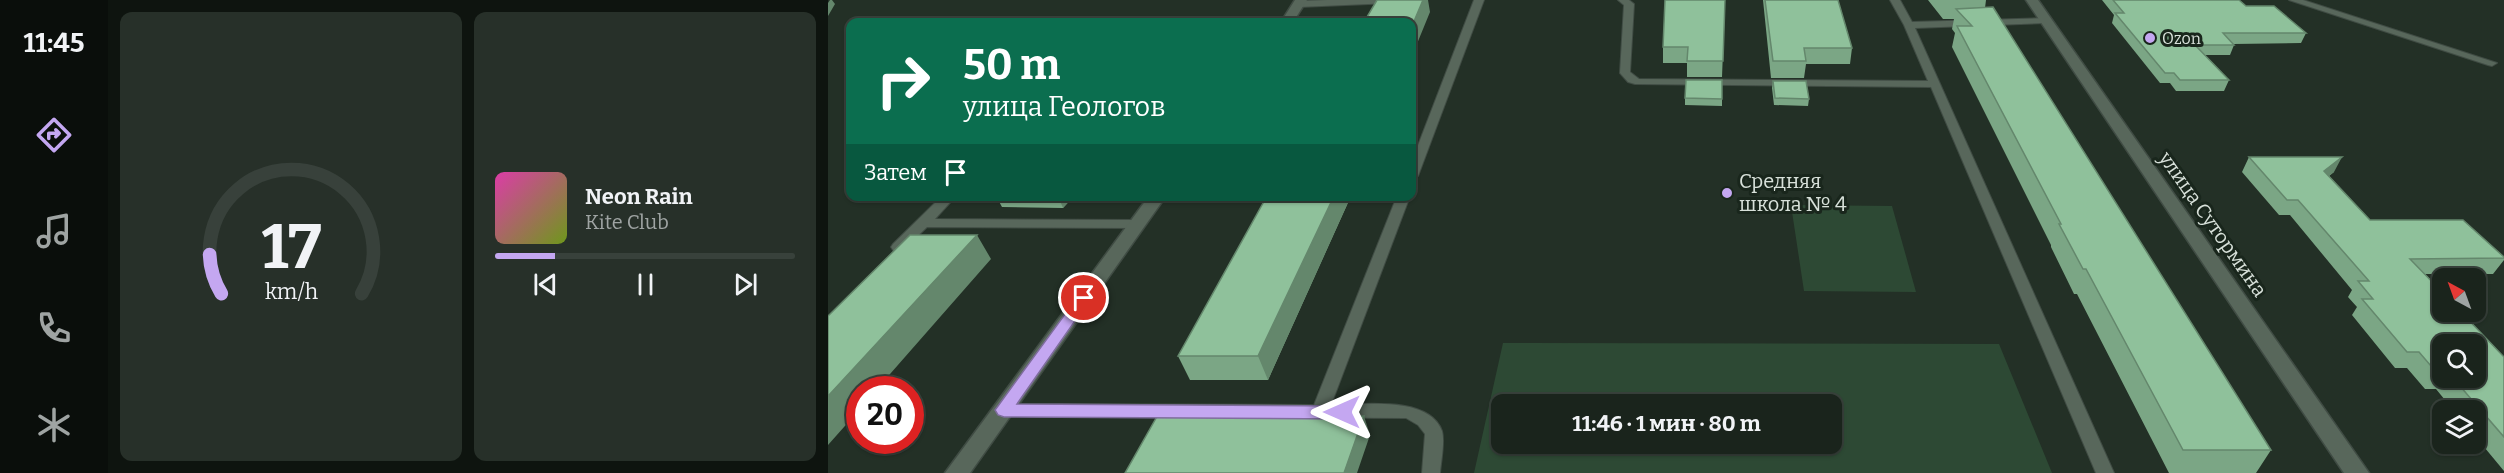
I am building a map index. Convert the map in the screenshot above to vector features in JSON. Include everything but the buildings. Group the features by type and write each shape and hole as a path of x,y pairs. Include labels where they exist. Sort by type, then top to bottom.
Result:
{"street":[{"name":"улица Сутормина","path":"2032,0 2357,473"},
{"path":"1290,18 1300,2"},
{"path":"957,473 1154,201"}],"lane":[{"path":"1300,2 1401,0"},
{"path":"1416,165 1479,0"},
{"path":"1623,0 1629,4 1625,73 1632,80 1935,84"},
{"path":"1895,0 1909,25 2105,473"},
{"path":"2294,0 2492,63"},
{"path":"1909,25 2045,20"},
{"path":"892,254 946,201"},
{"path":"1320,412 1402,201"},
{"path":"924,223 1137,224"},
{"path":"1004,410 1408,412 1424,420 1434,433 1431,473"}],"green space":[{"path":"1791,205 1892,206 1916,292 1804,291"},
{"path":"1503,343 1999,344 2052,473 1474,473 1491,397 1491,454 1842,454 1842,394 1492,394"}],"place":[{"name":"Ozon","path":"2150,38"},
{"name":"Средняя школа № 4","path":"1727,193"}],"route":[{"path":"1084,298 1004,410 1342,412"}]}
